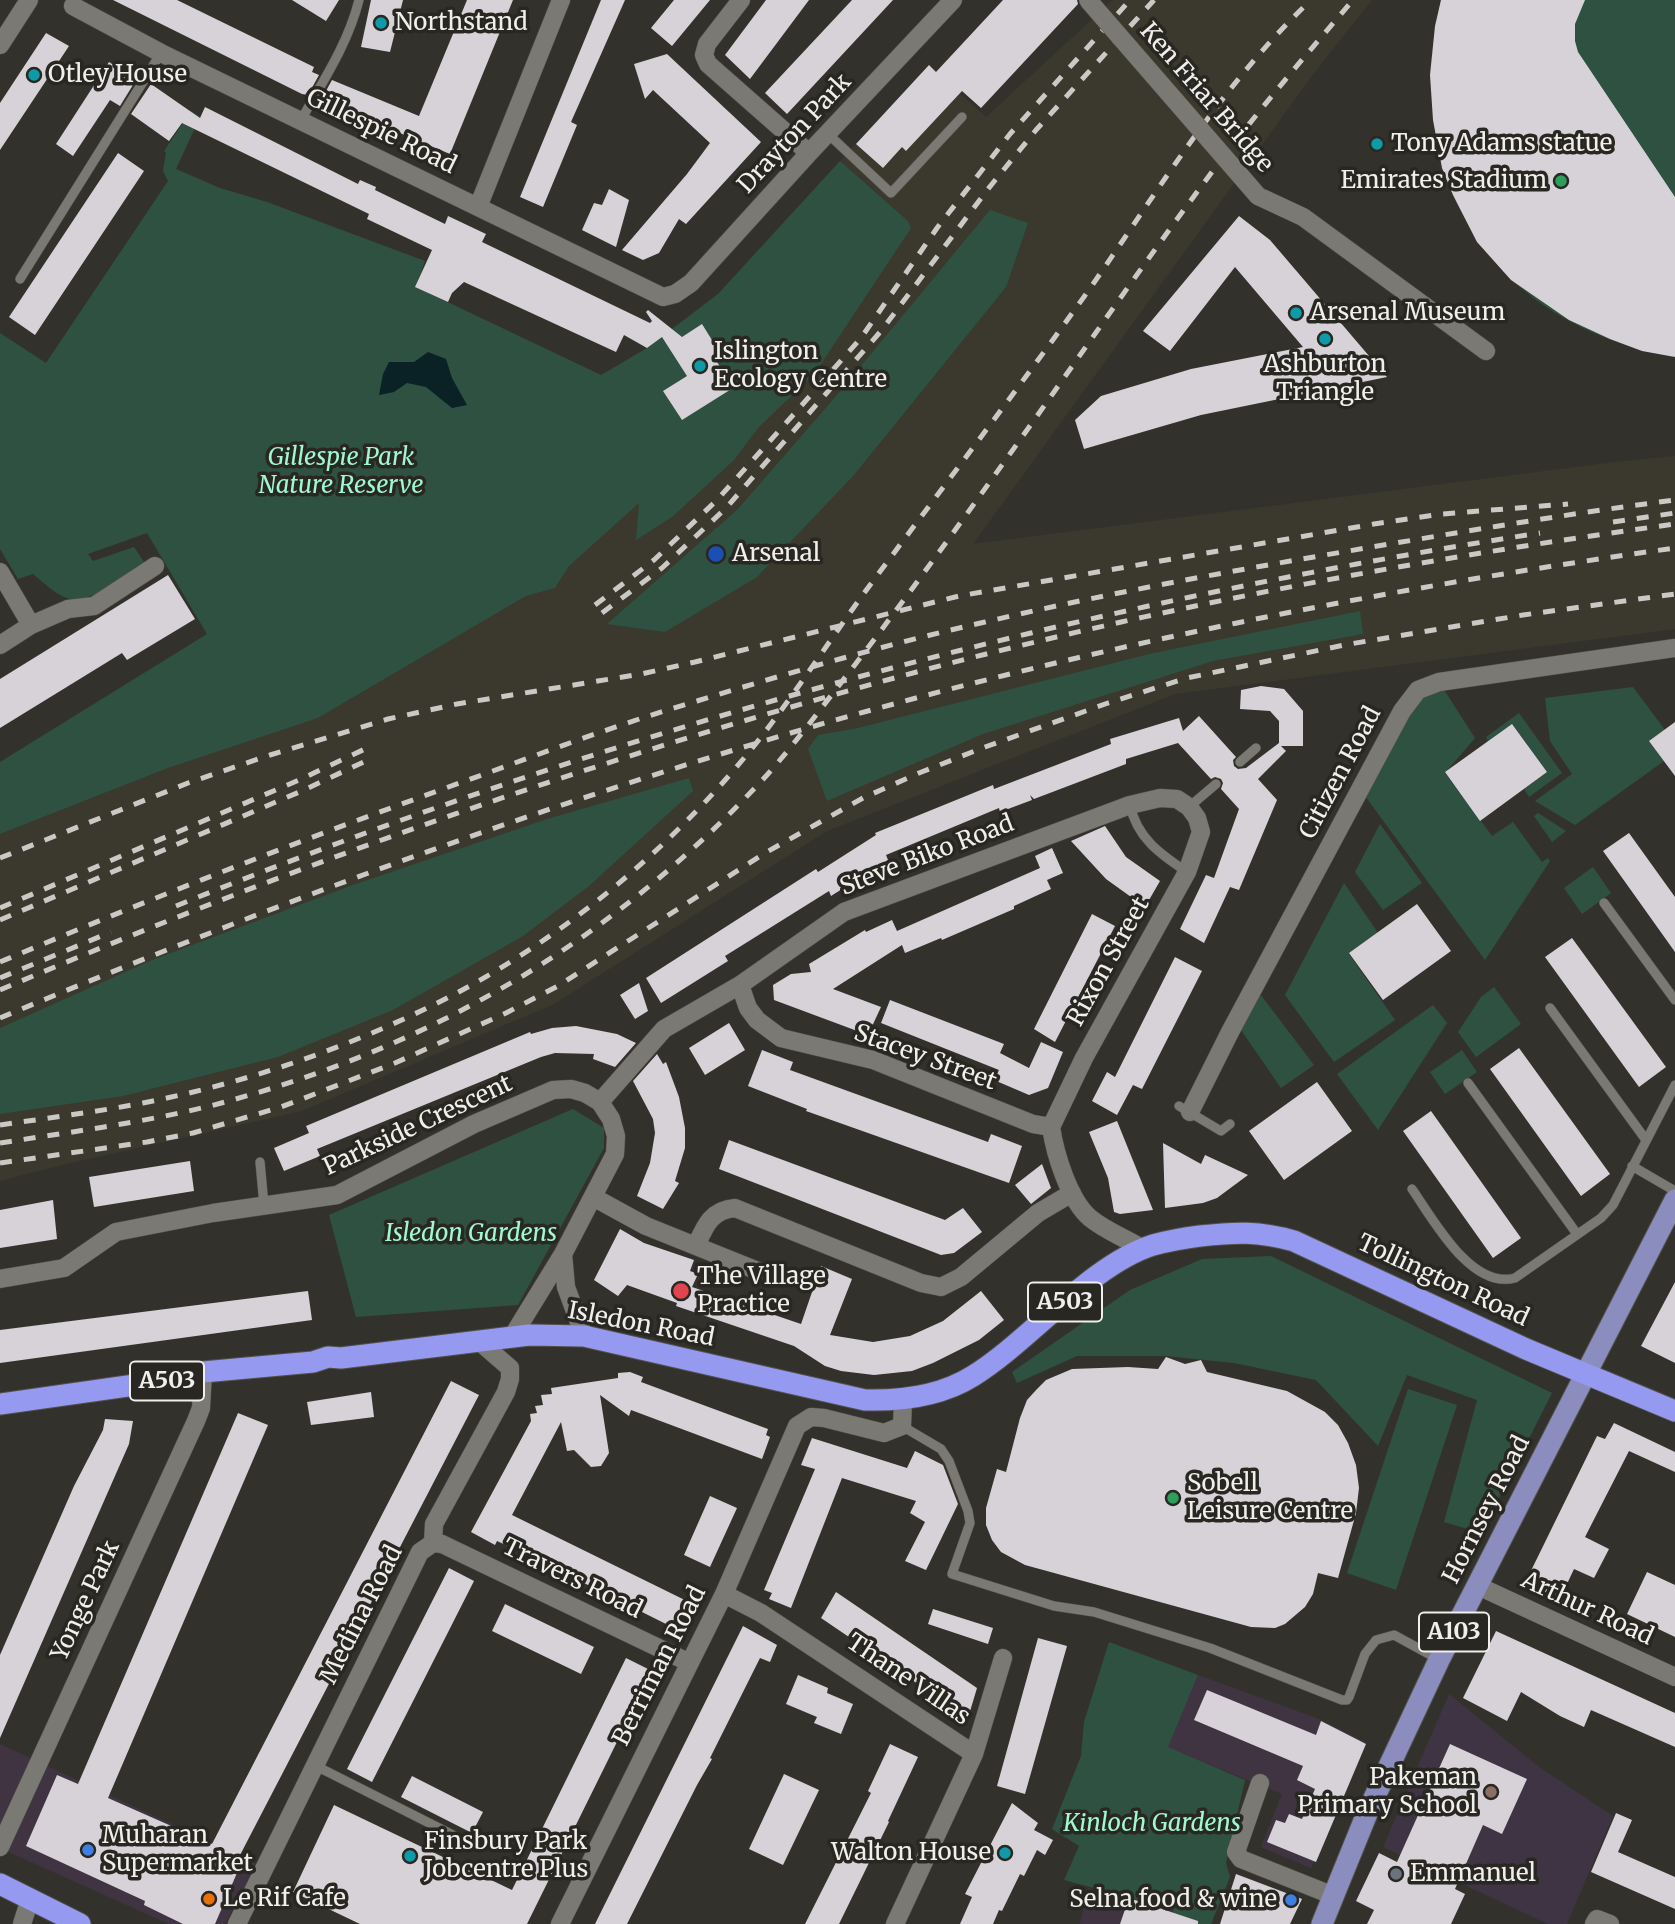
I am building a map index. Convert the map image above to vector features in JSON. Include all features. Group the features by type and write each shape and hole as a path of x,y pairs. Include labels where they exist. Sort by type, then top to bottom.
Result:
{"highway":[{"name":"Tollington Road","path":"1183,1238 1231,1232 1261,1232 1294,1241 1526,1349 1675,1411"},
{"name":"Isledon Road","path":"0,1404 177,1379 202,1372 547,1334 584,1336 865,1400 903,1401 971,1377 1005,1353 1099,1275 1143,1249 1183,1238"},
{"path":"0,1884 80,1924"}],"main road":[{"name":"Hornsey Road","path":"1322,1924 1372,1803 1439,1660 1675,1200"}],"street":[{"path":"0,44 29,0"},
{"path":"478,207 561,0"},
{"path":"741,0 707,44 704,55 708,64 809,153"},
{"name":"Drayton Park","path":"670,296 685,288 698,275 953,0"},
{"name":"Ken Friar Bridge","path":"1088,0 1258,196 1303,217 1486,351"},
{"name":"Gillespie Road","path":"73,6 161,52 654,294 670,296"},
{"path":"0,645 31,625 68,609 94,606 155,566"},
{"path":"0,572 31,625"},
{"name":"Citizen Road","path":"1184,1109 1402,711 1419,690 1439,682 1675,648"},
{"name":"Steve Biko Road","path":"600,1102 664,1028 740,985 845,912 1130,805 1160,798 1177,799 1193,812"},
{"name":"Rixon Street","path":"1051,1127 1084,1058 1187,872 1200,832 1193,812"},
{"name":"Stacey Street","path":"740,985 748,1008 757,1020 781,1038 873,1060 1033,1124 1051,1127"},
{"name":"Parkside Crescent","path":"0,1279 64,1268 116,1232 264,1205 337,1195 474,1124 553,1090 571,1089 600,1102"},
{"path":"512,1338 563,1254 615,1154 616,1136 611,1119 600,1102"},
{"path":"1051,1127 1054,1145 1072,1194 1088,1216 1105,1229 1143,1249"},
{"path":"696,1246 707,1222 715,1214 734,1208 921,1283 942,1287 961,1278 1038,1213 1072,1194"},
{"path":"593,1197 646,1226 758,1271"},
{"path":"563,1254 566,1287 584,1336"},
{"name":"Medina Road","path":"237,1924 420,1552 433,1543 434,1524 506,1392 510,1379 509,1368 480,1342"},
{"name":"Yonge Park","path":"0,1847 196,1421 201,1408 202,1372"},
{"path":"902,1426 903,1401"},
{"name":"Berriman Road","path":"560,1924 724,1594 797,1426 811,1417 884,1433 902,1426"},
{"name":"Travers Road","path":"433,1543 442,1544 688,1662"},
{"name":"Arthur Road","path":"1478,1586 1675,1677"},
{"name":"Thane Villas","path":"724,1594 761,1613 974,1754 895,1924"},
{"path":"974,1754 1003,1658"},
{"path":"1260,1783 1236,1852 1241,1859 1334,1896"},
{"path":"22,1924 30,1899"}],"lane":[{"path":"301,120 330,72 359,0"},
{"path":"20,279 161,52"},
{"path":"827,134 891,193 962,117"},
{"path":"1240,762 1256,748"},
{"path":"1193,812 1216,784"},
{"path":"1130,805 1139,831 1150,845 1187,872"},
{"path":"1604,903 1675,1000"},
{"path":"1550,1008 1646,1140"},
{"path":"1468,1083 1577,1234"},
{"path":"1412,1189 1458,1253 1478,1270 1505,1281 1515,1278 1601,1218 1613,1205 1675,1085"},
{"path":"1184,1109 1221,1131 1230,1124"},
{"path":"260,1162 264,1205"},
{"path":"1632,1166 1675,1191"},
{"path":"902,1426 941,1449 949,1461 968,1511 970,1523 952,1574 1054,1606 1094,1612 1210,1648 1342,1700 1349,1697 1365,1654 1376,1640 1394,1635 1439,1660"},
{"path":"314,1765 456,1836"}],"shaded area":[{"path":"1113,0 1372,0 1311,77 973,544 1675,456 1675,629 1175,694 827,831 554,1004 302,1111 0,1181 0,834 168,768 318,718 526,596 555,588 569,566 908,221 840,161 929,65 986,117"},
{"path":"1198,1675 1316,1718 1365,1742 1311,1868 1261,1847 1282,1794 1167,1747"},
{"name":"Pakeman Primary School","path":"1449,1694 1539,1767 1613,1816 1567,1924 1548,1924 1383,1847"},
{"path":"0,1744 257,1864 225,1924 169,1924 0,1848"},
{"path":"1088,1888 1173,1909 1170,1924 1080,1924"}],"green space":[{"name":"Emirates Stadium","path":"1441,0 1675,0 1675,357 1610,340 1555,313 1510,277 1474,234 1449,184 1435,128 1432,66"},
{"name":"Gillespie Park Nature Reserve","path":"191,111 200,117 176,169 220,188 267,202 425,261 416,287 601,375 647,348 718,294 840,161 908,221 911,228 815,373 758,428 734,460 672,517 636,540 639,503 569,566 555,588 526,596 318,718 168,768 0,834 0,762 207,634 147,533 88,554 93,561 134,547 144,562 98,593 78,600 60,595 33,574 18,579 0,549 0,333 46,363 168,181 163,171 164,151"},
{"path":"990,210 1028,223 1006,287 854,475 757,577 665,632 607,624 738,509 837,395"},
{"path":"1360,611 1363,634 1213,661 983,734 827,801 808,749 818,735 858,728 1149,654"},
{"path":"1439,682 1475,738 1445,773 1492,836 1513,822 1542,862 1548,858 1550,861 1485,960 1360,789 1402,711"},
{"path":"1633,687 1665,730 1650,741 1664,761 1575,825 1535,801 1572,774 1550,741 1545,698"},
{"path":"1519,713 1562,773 1529,797 1524,789 1547,772 1532,752 1520,761 1515,754 1528,745 1512,724 1488,741 1486,737"},
{"path":"689,778 693,791 589,886 523,936 393,1010 278,1057 123,1096 0,1114 0,1028 152,960 353,885 547,819"},
{"path":"1538,813 1566,831 1552,842 1534,816"},
{"path":"1380,824 1422,883 1383,910 1355,872"},
{"path":"1593,867 1611,893 1582,914 1564,888"},
{"path":"1344,883 1378,933 1349,954 1395,1020 1334,1062 1285,995"},
{"path":"1494,987 1521,1024 1476,1057 1458,1032 1481,997"},
{"path":"1260,994 1314,1065 1281,1088 1241,1030"},
{"path":"1433,1005 1447,1023 1378,1130 1337,1074"},
{"path":"1462,1050 1477,1072 1445,1094 1430,1072"},
{"name":"Isledon Gardens","path":"573,1109 604,1128 604,1148 518,1305 356,1317 329,1215"},
{"path":"1271,1256 1552,1393 1481,1533 1444,1522 1477,1400 1407,1375 1378,1446 1316,1380 1234,1363 1166,1356 1077,1356 1017,1383 1012,1372 1130,1290 1202,1259"},
{"path":"1408,1389 1457,1405 1396,1590 1347,1573"},
{"name":"Kinloch Gardens","path":"1109,1642 1198,1675 1168,1747 1245,1780 1226,1863 1230,1877 1211,1924 1184,1924 1173,1919 1173,1909 1064,1880 1079,1846 1052,1829 1081,1756 1084,1722"}],"water":[{"path":"428,352 446,359 452,378 467,405 452,408 426,387 407,383 394,392 379,395 383,374 389,362 414,362"}],"building":[{"path":"113,0 177,0 314,67 312,72 319,75 308,95 302,94"},
{"name":"Northstand","path":"292,0 339,0 326,21"},
{"name":"Northstand","path":"371,0 403,0 390,52 361,47"},
{"path":"467,0 513,0 450,154 321,100 332,80 419,116"},
{"path":"601,0 625,0 571,122 577,125 543,207 520,197"},
{"path":"674,0 710,0 672,46 651,28"},
{"path":"766,0 809,0 750,79 725,55"},
{"path":"852,0 893,0 787,114 765,93"},
{"path":"1003,0 1077,0 1078,4 981,108 962,91 906,151 902,147 883,168 856,144 929,65 936,72"},
{"name":"Emirates Stadium","path":"1441,0 1585,0 1575,24 1578,52 1675,197 1675,357 1642,351 1569,320 1511,280 1477,242 1442,168 1433,120 1430,75 1435,26"},
{"name":"Otley House","path":"46,33 69,46 0,150 0,103"},
{"path":"667,54 761,142 686,224 679,219 659,253 643,260 622,250 710,143 653,90 645,99 634,64"},
{"path":"109,62 136,80 120,106 110,100 73,156 56,144"},
{"path":"151,84 200,118 205,107 358,184 360,180 376,187 375,190 445,224 448,216 486,234 482,242 650,323 652,321 646,312 648,310 682,337 702,324 720,353 714,357 733,388 682,420 663,391 687,376 662,337 647,348 624,335 616,352 464,282 452,293 448,302 415,287 432,250 367,219 369,214 182,123 169,141 131,114"},
{"path":"118,153 144,171 35,335 9,317"},
{"path":"609,189 629,200 616,247 582,230 594,203 602,205"},
{"name":"Ashburton Triangle","path":"1239,216 1270,240 1387,377 1201,415 1084,449 1075,420 1101,396 1191,369 1303,347 1235,267 1170,351 1143,331"},
{"path":"168,575 195,619 127,660 122,653 0,728 0,679"},
{"path":"1261,686 1284,689 1303,711 1303,746 1281,746 1286,751 1258,779 1277,800 1239,890 1230,887 1204,943 1180,929 1206,875 1214,878 1239,809 1221,789 1221,779 1211,779 1178,743 1126,759 1126,764 1034,799 1030,795 1032,800 1000,812 999,808 886,855 888,860 831,896 829,891 725,956 728,961 661,1003 646,978 816,869 818,872 876,835 875,833 993,785 994,789 1111,744 1110,739 1179,718 1183,731 1199,716 1236,757 1233,760 1234,766 1238,769 1246,768 1279,743 1279,721 1270,711 1240,709 1241,690"},
{"path":"1675,722 1675,776 1649,741"},
{"path":"1512,724 1547,772 1480,821 1445,772"},
{"path":"1105,826 1126,857 1160,881 1145,907 1106,879 1071,841"},
{"path":"1629,833 1675,897 1675,952 1603,851"},
{"path":"1052,848 1063,873 1047,880 1051,889 1014,906 1014,909 942,940 941,938 905,953 902,945 833,989 881,1007 868,1035 774,1000 773,985 791,974 811,972 809,964 865,930 866,932 892,920 897,931 1040,868 1035,856"},
{"path":"1417,904 1451,951 1383,1000 1349,953"},
{"path":"1092,914 1115,926 1055,1042 1034,1029"},
{"path":"1572,938 1666,1067 1639,1087 1545,957"},
{"path":"1175,957 1202,971 1142,1089 1133,1085 1117,1115 1092,1101 1107,1072 1115,1077"},
{"path":"639,983 648,1011 635,1019 620,995"},
{"path":"890,1000 1004,1044 1000,1053 1029,1068 1041,1042 1063,1052 1048,1088 1029,1095 994,1080 999,1070 881,1023"},
{"path":"729,1023 745,1050 705,1075 689,1048"},
{"path":"576,1026 617,1034 636,1043 615,1067 593,1059 594,1054 555,1053 541,1057 317,1149 320,1156 284,1171 274,1148 309,1133 306,1126 530,1032 531,1034 552,1028"},
{"path":"1519,1048 1610,1174 1581,1196 1490,1069"},
{"path":"762,1050 793,1062 790,1070 988,1142 991,1134 1022,1146 1009,1183 806,1111 807,1109 748,1086"},
{"path":"657,1054 663,1064 666,1062 679,1097 685,1128 685,1148 675,1181 679,1183 663,1209 637,1196 650,1163 655,1133 653,1119 633,1081"},
{"path":"1317,1082 1352,1131 1284,1180 1249,1131"},
{"path":"1431,1111 1521,1238 1493,1258 1403,1131"},
{"path":"1117,1121 1153,1210 1120,1214 1114,1212 1108,1178 1089,1132"},
{"path":"729,1140 945,1220 963,1208 982,1232 954,1253 941,1255 719,1169"},
{"path":"1163,1143 1201,1164 1205,1155 1248,1175 1217,1198 1203,1203 1165,1208"},
{"path":"190,1161 194,1191 94,1207 89,1177"},
{"path":"1042,1164 1051,1188 1031,1204 1015,1185"},
{"path":"53,1200 57,1239 0,1248 0,1210"},
{"path":"620,1229 644,1243 694,1260 690,1271 698,1274 692,1287 801,1324 821,1266 852,1279 830,1335 873,1342 910,1336 943,1321 981,1291 1004,1320 979,1340 912,1371 874,1375 841,1371 825,1366 794,1346 676,1306 677,1303 627,1285 618,1296 594,1280"},
{"path":"1675,1282 1675,1363 1641,1346"},
{"path":"308,1291 312,1320 0,1363 0,1330"},
{"name":"Sobell Leisure Centre","path":"1166,1357 1185,1364 1201,1360 1207,1372 1287,1391 1325,1412 1338,1425 1348,1443 1356,1465 1359,1488 1356,1513 1338,1578 1318,1573 1313,1594 1305,1607 1285,1624 1275,1628 1251,1627 1025,1565 1001,1552 992,1540 986,1525 986,1508 997,1469 1006,1472 1020,1418 1027,1400 1037,1389 1046,1380 1072,1369 1158,1369"},
{"path":"630,1372 643,1377 641,1382 768,1429 766,1435 770,1437 762,1459 631,1410 629,1416 600,1395 609,1453 601,1466 591,1467 574,1450 567,1451 561,1422 512,1515 699,1607 686,1634 538,1560 497,1541 495,1545 471,1532 531,1421 530,1414 537,1413 535,1406 543,1405 541,1395 552,1394 551,1388 618,1378 618,1373"},
{"path":"451,1381 479,1395 239,1857 243,1859 215,1924 183,1924 144,1905 145,1901 26,1846 57,1775 78,1784 238,1413 268,1425 108,1798 212,1844"},
{"path":"371,1392 374,1417 311,1425 307,1402"},
{"path":"105,1419 133,1421 129,1444 0,1738 0,1655 74,1486 103,1430"},
{"path":"1614,1423 1675,1452 1675,1472 1629,1451 1585,1537 1609,1549 1594,1578 1574,1569 1559,1601 1524,1585 1597,1436 1605,1439"},
{"path":"812,1438 907,1468 915,1451 943,1465 958,1504 926,1570 905,1561 925,1522 910,1513 916,1501 842,1478 791,1608 769,1599 772,1593 764,1590 815,1469 801,1465"},
{"path":"710,1496 737,1508 710,1567 684,1555"},
{"path":"449,1568 474,1581 372,1782 347,1769"},
{"path":"1647,1572 1675,1585 1675,1637 1627,1614"},
{"path":"836,1592 977,1688 968,1718 821,1618"},
{"path":"505,1604 594,1647 581,1674 492,1631"},
{"path":"933,1609 993,1628 988,1644 928,1624"},
{"path":"743,1626 777,1645 770,1662 760,1658 710,1758 712,1759 627,1924 595,1924"},
{"path":"1496,1631 1675,1713 1675,1747 1591,1710 1584,1727 1521,1692 1507,1721 1463,1698"},
{"path":"1038,1638 1067,1646 1025,1794 997,1786"},
{"path":"626,1658 652,1671 527,1924 360,1924 293,1892 334,1805 512,1890"},
{"path":"798,1675 828,1688 827,1693 853,1704 841,1734 814,1723 817,1717 786,1704"},
{"path":"1207,1690 1316,1735 1321,1721 1366,1744 1316,1862 1267,1842 1276,1820 1285,1823 1289,1814 1302,1819 1315,1789 1297,1780 1303,1766 1194,1720"},
{"path":"890,1744 918,1757 889,1822 839,1924 805,1924 871,1793 868,1791"},
{"path":"1450,1744 1527,1779 1502,1834 1483,1825 1455,1889 1465,1894 1451,1924 1367,1924 1374,1910 1356,1901 1379,1853 1397,1862"},
{"path":"784,1774 819,1790 783,1865 749,1849"},
{"path":"412,1776 483,1812 472,1833 401,1797"},
{"path":"1012,1803 1038,1823 1034,1830 1053,1840 1045,1855 1037,1850 1024,1876 1020,1874 993,1924 960,1924 972,1897 965,1894"},
{"path":"1616,1813 1632,1820 1618,1852 1675,1877 1675,1909 1591,1872"},
{"path":"1236,1874 1302,1899 1290,1924 1220,1924"},
{"path":"1129,1898 1198,1921 1198,1924 1120,1924"}],"railway":[{"path":"595,605 654,560 717,500 794,414 861,338 937,228 1010,134 1130,0"},
{"path":"602,613 662,568 726,508 881,331 1036,130 1154,0"},
{"path":"0,1125 179,1095 322,1053 391,1025 474,983 569,922 614,887 698,809 771,724 1086,294 1191,141 1248,68 1311,0"},
{"path":"0,1143 132,1122 210,1106 313,1075 380,1049 477,1002 556,955 667,871 735,808 790,748 950,537 1212,172 1353,0"},
{"path":"0,962 240,865 562,746 670,709 840,659 985,622 1178,582 1485,528 1675,500"},
{"path":"0,858 188,783 388,719 457,704 641,674 959,596 1374,524 1442,514 1568,504"},
{"path":"1613,522 1675,513"},
{"path":"0,990 209,905 421,826 635,754 851,690 1055,637 1260,593 1467,555 1675,524"},
{"path":"176,906 341,842 508,783 676,729 847,680 1018,636 1191,597 1365,562 1540,533"},
{"path":"0,1018 101,976 408,858 616,787 825,723 1035,668 1247,621 1461,581 1675,548"},
{"path":"0,1163 193,1133 281,1107 395,1063 506,1013 558,986 765,853 863,798 985,747 1108,703 1187,678 1344,645 1523,615 1675,594"},
{"path":"0,908 299,780 367,748"},
{"path":"0,920 304,790 372,758"},
{"path":"0,978 111,932"}],"place":[{"name":"Northstand","path":"381,23"},
{"name":"Otley House","path":"34,75"},
{"name":"Tony Adams statue","path":"1377,144"},
{"name":"Emirates Stadium","path":"1561,181"},
{"name":"Arsenal Museum","path":"1296,313"},
{"name":"Ashburton Triangle","path":"1325,339"},
{"name":"Islington Ecology Centre","path":"700,366"},
{"name":"Arsenal","path":"716,554"},
{"name":"The Village Practice","path":"681,1291"},
{"name":"Sobell Leisure Centre","path":"1173,1498"},
{"name":"Pakeman Primary School","path":"1491,1792"},
{"name":"Muharan Supermarket","path":"88,1850"},
{"name":"Walton House","path":"1005,1853"},
{"name":"Finsbury Park Jobcentre Plus","path":"410,1856"},
{"name":"Emmanuel","path":"1396,1874"},
{"name":"Le Rif Cafe","path":"209,1899"},
{"name":"Selna food & wine","path":"1291,1900"}]}
